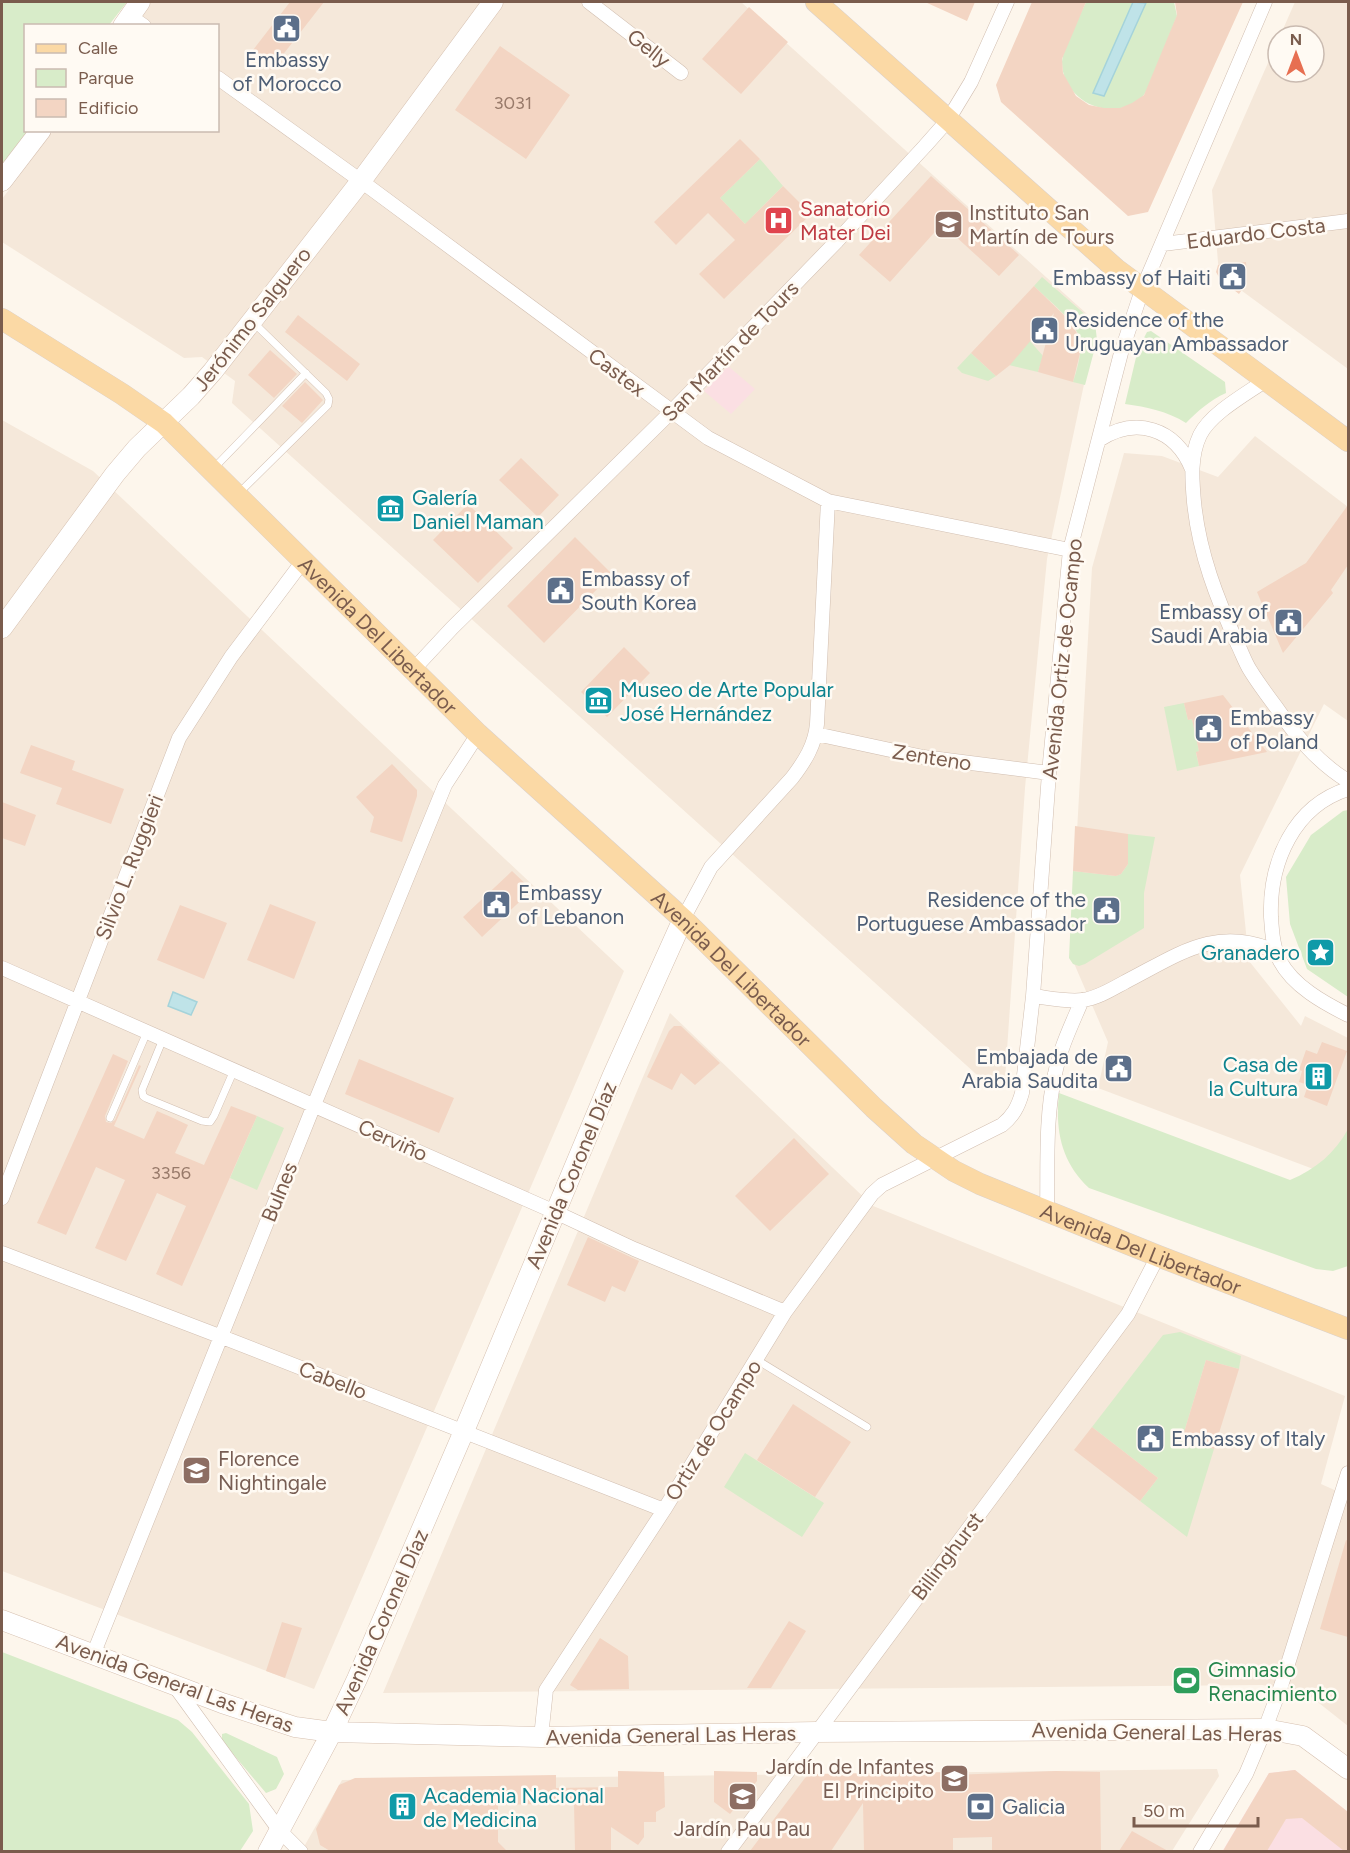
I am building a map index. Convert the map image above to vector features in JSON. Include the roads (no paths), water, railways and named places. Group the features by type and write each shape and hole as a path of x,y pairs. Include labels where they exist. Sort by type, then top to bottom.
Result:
{"main road":[{"name":"Jerónimo Salguero","path":"2,628 115,474 137,448 192,396 252,321 361,181 493,2"},
{"path":"816,2 1116,269 1348,441"},
{"path":"2,181 39,132"},
{"name":"Avenida Del Libertador","path":"2,319 164,423 478,734 683,919 874,1108 914,1144 981,1184 1158,1256 1348,1329"},
{"name":"Avenida Coronel Díaz","path":"268,1851 332,1732 464,1431 612,1077 683,919"},
{"name":"Avenida General Las Heras","path":"2,1620 174,1685 295,1727 332,1732 541,1737 816,1732 1265,1730 1303,1736 1348,1769"}],"street":[{"name":"Gelly","path":"589,2 681,73"},
{"name":"San Martín de Tours","path":"413,670 837,242 948,120 971,81 1007,2"},
{"name":"Avenida Ortiz de Ocampo","path":"935,1158 1002,1125 1012,1116 1019,1104 1033,996 1070,550 1121,352 1142,290 1265,2"},
{"name":"Castex","path":"219,79 708,438 828,501 1070,550"},
{"name":"Eduardo Costa","path":"1163,244 1348,221"},
{"path":"1266,380 1210,422 1201,433 1192,469 1195,516 1211,584 1248,668 1317,758 1332,772 1348,781"},
{"path":"1099,440 1108,434 1130,427 1153,430 1164,435 1181,449 1192,469"},
{"name":"Avenida Coronel Díaz","path":"683,919 711,867 792,778 807,757 816,734 828,501"},
{"name":"Silvio L. Ruggieri","path":"2,1198 179,738 231,657 303,561"},
{"name":"Bulnes","path":"93,1655 445,785 478,734"},
{"name":"Zenteno","path":"816,734 923,757 1050,773"},
{"path":"1348,789 1336,793 1305,814 1293,829 1277,863 1271,895 1275,951 1281,964 1300,985 1348,1015"},
{"path":"1033,996 1082,1000 1102,995 1182,953 1203,944 1223,940 1259,944 1275,951"},
{"name":"Cerviño","path":"2,968 634,1249 785,1312"},
{"path":"1047,1212 1048,1121 1053,1082 1063,1046 1082,1000"},
{"name":"Ortiz de Ocampo","path":"541,1737 546,1690 664,1510 785,1312 872,1194 882,1185 935,1158"},
{"name":"Cabello","path":"2,1253 664,1510"},
{"name":"Billinghurst","path":"728,1851 1128,1314 1158,1256"},
{"path":"1200,1851 1246,1774 1265,1730 1348,1473"},
{"path":"174,1685 280,1831 301,1851"}],"lane":[{"path":"237,495 328,405 329,399 326,393 252,321"},
{"path":"212,471 306,373"},
{"path":"110,1118 147,1032"},
{"path":"163,1039 142,1090 146,1098 202,1121 210,1122 234,1070"},
{"path":"757,1360 867,1427"}],"water":[{"path":"1133,2 1146,3 1104,96 1093,93"},
{"path":"173,992 197,1002 191,1015 168,1006"}],"place":[{"name":"Embassy of Morocco","path":"287,28"},
{"name":"Sanatorio Mater Dei","path":"779,220"},
{"name":"Instituto San Martín de Tours","path":"948,224"},
{"name":"Embassy of Haiti","path":"1232,277"},
{"name":"Residence of the Uruguayan Ambassador","path":"1044,331"},
{"name":"Galería Daniel Maman","path":"391,509"},
{"name":"Embassy of South Korea","path":"560,590"},
{"name":"Embassy of Saudi Arabia","path":"1289,623"},
{"name":"Museo de Arte Popular José Hernández","path":"599,701"},
{"name":"Embassy of Poland","path":"1209,729"},
{"name":"Embassy of Lebanon","path":"497,904"},
{"name":"Residence of the Portuguese Ambassador","path":"1107,911"},
{"name":"Granadero","path":"1321,952"},
{"name":"Embajada de Arabia Saudita","path":"1119,1068"},
{"name":"Casa de la Cultura","path":"1319,1076"},
{"name":"Embassy of Italy","path":"1150,1438"},
{"name":"Florence Nightingale","path":"197,1470"},
{"name":"Gimnasio Renacimiento","path":"1187,1681"},
{"name":"Jardín de Infantes El Principito","path":"955,1778"},
{"name":"Jardín Pau Pau","path":"742,1797"},
{"name":"Galicia","path":"981,1806"},
{"name":"Academia Nacional de Medicina","path":"402,1807"}]}
